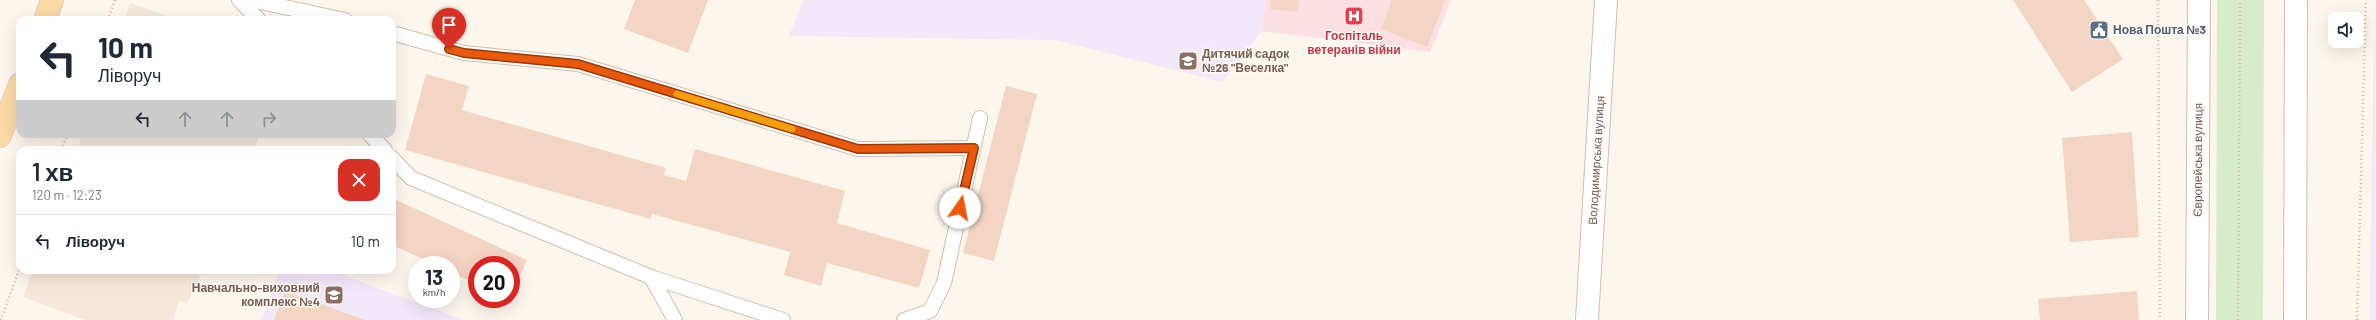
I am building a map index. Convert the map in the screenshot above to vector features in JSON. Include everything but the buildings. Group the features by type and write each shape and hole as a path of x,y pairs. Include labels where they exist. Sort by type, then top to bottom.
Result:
{"main road":[{"path":"46,16 52,0"},
{"path":"0,136 16,94"}],"street":[{"name":"Володимирська вулиця","path":"1587,320 1606,0"},
{"name":"Європейська вулиця","path":"2197,320 2199,0"},
{"path":"2295,320 2296,0"}],"lane":[{"path":"239,0 255,16"},
{"path":"251,0 326,16"},
{"path":"396,34 464,53 578,64 858,149 974,148"},
{"path":"904,320 930,311 944,283 980,118"},
{"path":"373,138 381,146"},
{"path":"396,162 412,178 651,277 782,320"},
{"path":"651,277 675,320"}],"path":[{"path":"109,16 115,0"},
{"path":"2158,0 2160,320"},
{"path":"2238,320 2240,0"},
{"path":"2357,320 2366,0"},
{"path":"1,320 17,274"}],"shaded area":[{"name":"Дитячий садок №26 \"Веселка\"","path":"803,0 1266,0 1262,31 1222,82 1056,40 789,36"},
{"name":"Госпіталь ветеранів війни","path":"1266,0 1451,0 1430,52 1262,31"},
{"path":"2375,0 2376,320 2370,320 2370,269"},
{"path":"130,3 167,16 125,16"},
{"path":"81,138 258,138 256,146 78,146"},
{"path":"32,274 201,274 187,304 179,301 173,320 85,320 23,297"},
{"name":"Навчально-виховний комплекс №4","path":"278,274 340,274 408,299 408,308 432,308 464,320 261,320"}],"green space":[{"path":"2217,0 2264,0 2263,320 2216,320"}],"slow traffic":[{"path":"677,94 792,129"}],"place":[{"name":"Госпіталь ветеранів війни","path":"1354,16"},
{"name":"Нова Пошта №3","path":"2099,30"},
{"name":"Дитячий садок №26 \"Веселка\"","path":"1188,61"},
{"name":"Навчально-виховний комплекс №4","path":"334,295"}],"route":[{"path":"449,49 464,53 578,64 858,149 974,148 960,208"}]}
